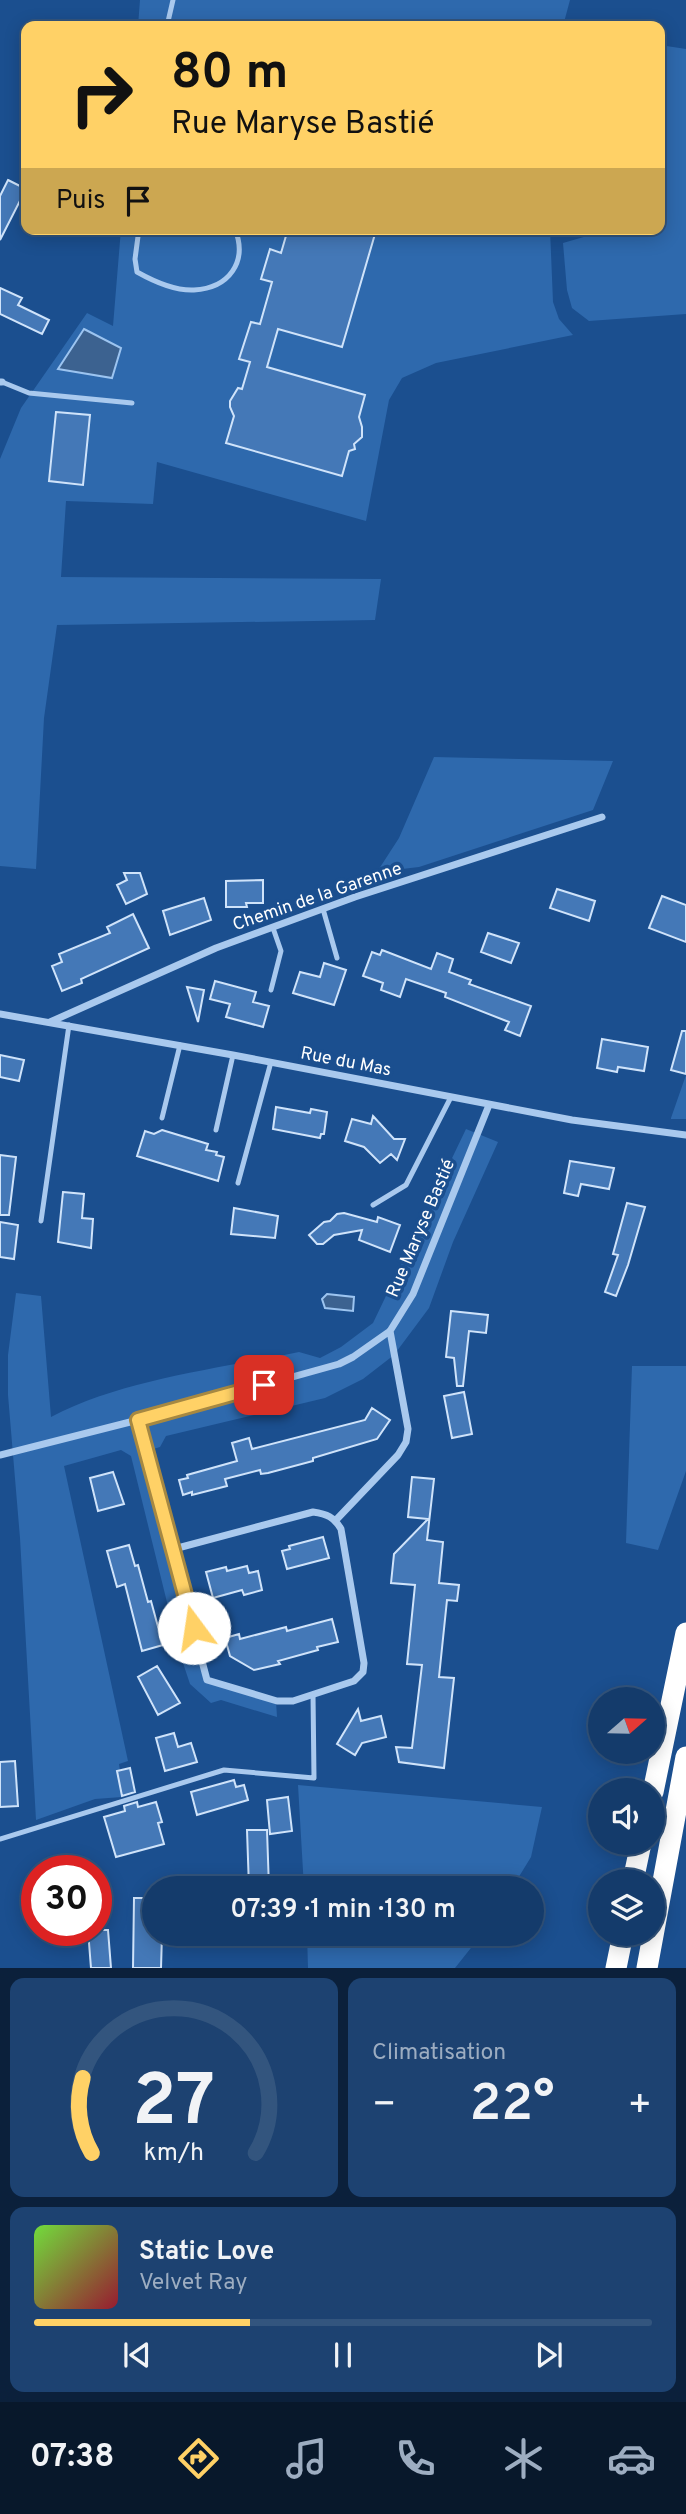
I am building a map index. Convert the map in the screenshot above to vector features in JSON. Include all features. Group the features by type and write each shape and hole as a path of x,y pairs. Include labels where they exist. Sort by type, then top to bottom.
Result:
{"highway":[{"path":"656,1778 686,1633"},
{"path":"647,1968 686,1757"},
{"path":"661,1968 686,1779"},
{"path":"616,1968 621,1946"},
{"path":"627,1968 631,1946"}],"street":[{"name":"Chemin de la Garenne","path":"50,1022 216,948 323,909 602,817"},
{"name":"Rue du Mas","path":"0,1014 180,1045 572,1120 686,1135"},
{"name":"Rue Maryse Bastié","path":"0,1455 339,1364 390,1331 413,1294 489,1105"},
{"path":"336,1520 398,1455 406,1442 408,1429 390,1331"},
{"path":"138,1420 207,1680 276,1702 293,1701 354,1681 363,1672 365,1663 341,1529 336,1520 313,1512 174,1549"}],"lane":[{"path":"168,21 173,0"},
{"path":"138,235 136,272 158,283 194,290 221,282 234,271 239,255 236,235"},
{"path":"1,382 29,393 132,403"},
{"path":"323,909 337,958"},
{"path":"271,990 281,951 273,928"},
{"path":"41,1221 69,1026"},
{"path":"162,1118 180,1045"},
{"path":"216,1130 233,1055"},
{"path":"238,1183 271,1062"},
{"path":"373,1205 407,1185 452,1097"},
{"path":"0,1839 224,1770 314,1778 313,1694"}],"shaded area":[{"path":"140,0 570,0 564,21 138,21"},
{"path":"665,46 686,49 686,314 589,321 572,308 567,290 563,243 591,235 665,235"},
{"path":"121,235 550,235 553,302 559,319 573,335 436,363 402,378 389,400 366,521 157,462 153,504 66,501 61,577 381,579 375,620 57,625 44,718 36,869 0,866 0,459 21,408 87,313 113,326"},
{"path":"84,329 121,348 112,378 58,369"},
{"path":"434,757 613,761 593,810 419,867 377,872 399,838"},
{"path":"686,1075 686,1119 671,1119 671,1118"},
{"path":"466,1129 498,1142 453,1242 429,1308 394,1355 363,1379 325,1398 166,1436 160,1447 147,1451 207,1680 276,1701 277,1717 221,1700 211,1703 190,1684 179,1651 131,1456 121,1450 64,1466 128,1761 119,1764 120,1771 117,1772 122,1797 95,1799 36,1820 20,1538 8,1395 8,1355 16,1293 41,1296 51,1417 79,1404 140,1384 299,1352 320,1358 341,1347 373,1323"},
{"path":"327,1294 354,1297 353,1311 325,1308 322,1299"},
{"path":"632,1366 686,1366 686,1471 658,1550 626,1543"},
{"path":"298,1785 542,1807 531,1857 519,1876 303,1876"},
{"path":"307,1946 472,1946 455,1968 308,1968"}],"building":[{"path":"8,180 21,186 21,199 0,240 0,196"},
{"path":"286,235 375,235 342,347 278,329 267,367 365,395 359,417 362,437 354,444 355,449 349,451 342,476 226,443 234,416 230,401 238,388 242,389 250,362 239,359 251,322 260,324 272,282 261,279 270,249 281,253"},
{"path":"0,288 22,298 18,305 49,320 42,334 0,314"},
{"path":"56,412 90,415 83,485 49,481"},
{"path":"124,873 140,873 147,894 126,904 117,885 127,880"},
{"path":"263,880 263,903 246,903 247,907 226,907 226,881"},
{"path":"557,889 595,901 589,921 550,908"},
{"path":"662,896 686,905 686,942 649,928"},
{"path":"204,898 211,920 170,935 163,911"},
{"path":"133,914 149,948 81,979 82,983 62,991 52,966 62,962 59,954 110,933 107,927"},
{"path":"488,933 519,943 511,963 481,952"},
{"path":"382,950 431,969 437,953 453,959 449,972 471,980 469,984 531,1006 520,1036 505,1030 509,1022 445,997 446,993 406,979 400,997 381,990 383,983 363,976 372,952 380,955"},
{"path":"324,963 346,970 334,1005 293,993 300,972 320,977"},
{"path":"215,981 256,992 253,1002 269,1006 263,1027 226,1017 230,1004 210,999"},
{"path":"187,987 204,990 198,1022"},
{"path":"682,1031 686,1031 686,1074 671,1070"},
{"path":"602,1039 648,1047 644,1071 618,1067 617,1072 597,1068"},
{"path":"0,1055 24,1060 19,1081 0,1077"},
{"path":"276,1107 310,1113 311,1109 327,1112 324,1134 321,1134 320,1138 273,1129"},
{"path":"373,1116 394,1139 405,1139 397,1160 391,1154 380,1163 364,1147 345,1141 352,1119 371,1124"},
{"path":"162,1130 208,1144 206,1150 217,1152 216,1155 224,1157 218,1181 137,1156 145,1131 154,1134"},
{"path":"0,1155 16,1157 9,1215 0,1215"},
{"path":"570,1161 614,1168 609,1189 581,1184 578,1196 564,1193"},
{"path":"63,1192 84,1194 82,1218 93,1219 91,1248 58,1242"},
{"path":"627,1203 645,1207 616,1296 605,1292 618,1255 613,1254"},
{"path":"234,1208 278,1216 275,1238 231,1234"},
{"path":"344,1213 377,1222 378,1217 400,1225 390,1252 359,1240 362,1230 334,1235 323,1244 317,1244 309,1235 324,1222"},
{"path":"0,1222 18,1225 14,1259 0,1257"},
{"path":"451,1311 488,1315 486,1333 469,1331 463,1386 457,1386 454,1358 446,1357"},
{"path":"464,1392 472,1434 452,1438 444,1396"},
{"path":"372,1408 390,1420 377,1439 268,1473 261,1474 260,1470 225,1479 227,1486 183,1495 179,1480 188,1478 187,1475 237,1461 232,1443 249,1438 252,1449 365,1420"},
{"path":"113,1472 124,1504 98,1511 90,1478"},
{"path":"412,1477 434,1479 427,1540 443,1542 439,1583 459,1585 457,1601 447,1600 439,1677 454,1678 444,1768 399,1762 396,1747 412,1748 422,1665 407,1664 415,1585 391,1583 394,1554 428,1519 408,1517"},
{"path":"323,1537 329,1558 287,1569 282,1551 290,1549 289,1546"},
{"path":"129,1545 135,1566 138,1565 148,1602 151,1601 163,1645 142,1651 125,1584 117,1587 107,1551"},
{"path":"247,1566 249,1573 258,1571 262,1590 244,1595 242,1590 213,1598 206,1572"},
{"path":"332,1619 338,1642 278,1661 280,1664 254,1670 230,1656 225,1638 239,1634 240,1639 286,1627 287,1631"},
{"path":"157,1666 180,1703 158,1715 138,1677"},
{"path":"358,1709 361,1721 381,1716 386,1737 362,1743 355,1755 337,1744"},
{"path":"174,1733 178,1747 191,1743 197,1762 165,1771 156,1738"},
{"path":"15,1761 18,1806 0,1807 0,1762"},
{"path":"130,1768 135,1792 122,1796 117,1771"},
{"path":"234,1780 236,1787 244,1785 248,1800 197,1815 191,1792"},
{"path":"288,1797 292,1831 270,1834 267,1800"},
{"path":"137,1802 138,1807 156,1802 162,1822 158,1823 164,1844 116,1857 104,1817 125,1811 124,1806"},
{"path":"247,1830 267,1830 269,1876 249,1876"},
{"path":"134,1898 142,1898 142,1946 162,1946 161,1968 133,1968"},
{"path":"89,1946 109,1946 111,1968 91,1968"}],"route":[{"path":"194,1628 138,1420 264,1385"}]}
